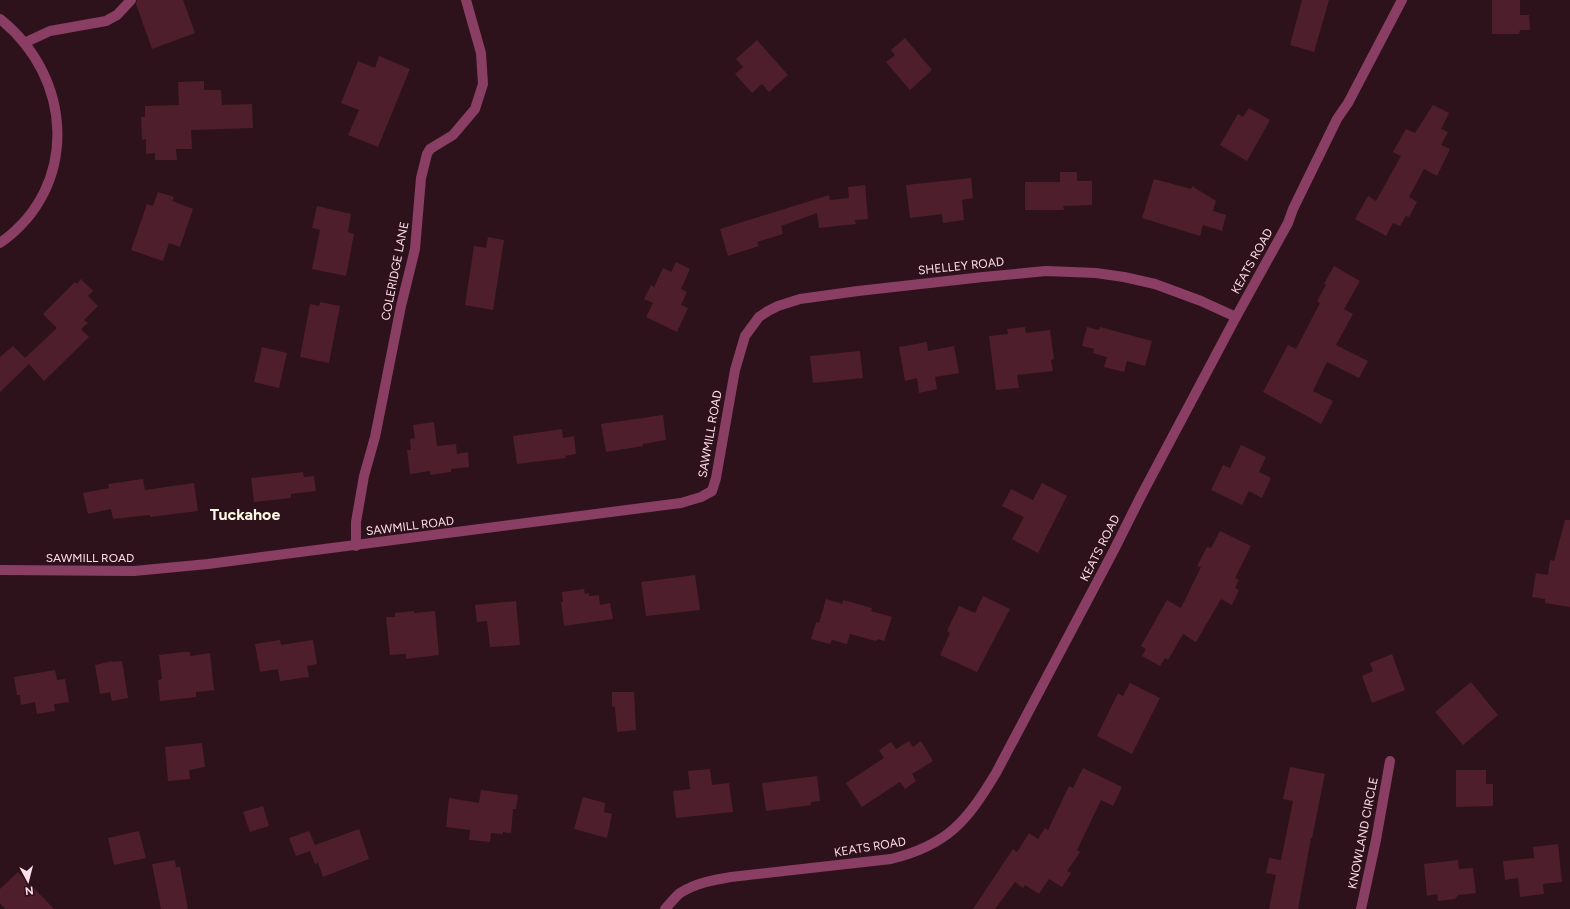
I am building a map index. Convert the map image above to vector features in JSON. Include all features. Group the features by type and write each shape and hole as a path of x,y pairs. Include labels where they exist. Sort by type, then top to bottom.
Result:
{"street":[{"path":"24,43 50,31 106,21 117,15 130,0"},
{"name":"COLERIDGE LANE","path":"356,546 356,522 364,476 375,438 401,306 414,249 421,178 427,154 430,149 453,135 475,110 483,84 481,53 466,0"},
{"name":"KEATS ROAD","path":"665,909 679,894 698,884 710,881 730,877 891,859 912,854 933,844 960,823 980,799 1000,766 1141,496 1236,317 1288,223 1293,209 1338,119 1348,103 1402,0"},
{"path":"0,19 15,31 36,59 53,97 58,129 54,164 50,180 35,209 23,224 0,243"},
{"name":"SHELLEY ROAD","path":"732,384 745,336 759,318 768,311 800,299 858,291 1046,271 1096,273 1155,284 1202,301 1236,317"},
{"name":"SAWMILL ROAD","path":"0,570 134,571 208,564 681,503 701,497 712,490 716,478 732,384"},
{"name":"KNOWLAND CIRCLE","path":"1361,909 1376,840 1390,762"}],"building":[{"path":"137,0 183,0 195,33 152,49 136,4"},
{"path":"1302,0 1329,0 1314,52 1290,45"},
{"path":"1492,0 1520,0 1520,15 1529,15 1530,30 1520,30 1519,34 1492,34"},
{"path":"905,38 932,70 910,90 886,62 895,55 891,50"},
{"path":"757,40 788,75 769,92 762,84 752,93 735,74 743,67 736,59"},
{"path":"379,56 410,69 378,147 348,135 359,110 341,103 358,61 375,68"},
{"path":"204,81 204,90 221,90 222,105 252,104 253,128 191,130 192,149 176,149 177,160 155,160 155,153 146,154 146,139 142,140 141,117 145,117 145,106 179,105 178,82"},
{"path":"1433,105 1449,113 1441,129 1448,132 1441,145 1450,149 1437,176 1424,169 1409,197 1417,202 1409,217 1406,216 1400,226 1393,223 1386,236 1355,219 1368,196 1376,201 1401,156 1393,152 1406,129 1415,133"},
{"path":"1249,108 1270,120 1247,161 1220,145 1238,114 1243,117"},
{"path":"1060,172 1077,172 1077,181 1092,181 1092,205 1063,206 1064,210 1025,210 1025,182 1060,182"},
{"path":"971,178 973,198 962,200 964,220 943,223 942,214 910,218 906,185"},
{"path":"1154,179 1191,189 1192,186 1216,201 1213,211 1226,215 1222,231 1203,225 1200,236 1142,218"},
{"path":"865,185 868,219 855,220 856,224 819,228 817,213 781,226 783,234 757,242 759,246 728,256 720,229 829,195 830,200 849,198 848,187"},
{"path":"158,192 174,197 172,201 193,209 180,247 169,243 163,261 131,250 147,204 153,206"},
{"path":"317,206 351,214 348,232 354,234 346,276 312,269 320,230 312,228"},
{"path":"488,237 504,240 493,310 465,305 474,246 486,248"},
{"path":"676,262 690,269 681,289 687,292 681,305 688,308 677,332 646,317 653,303 644,299 651,285 654,287 663,268 671,272"},
{"path":"1334,266 1360,281 1344,309 1353,314 1336,345 1368,361 1359,378 1327,362 1313,391 1333,401 1321,424 1263,392 1288,345 1296,349 1320,303 1317,301"},
{"path":"81,279 93,291 88,296 98,306 84,320 88,323 81,329 89,337 44,381 29,364 0,392 0,357 13,346 25,358 57,328 43,314 75,282 77,284"},
{"path":"320,302 340,306 329,363 300,357 310,304 319,306"},
{"path":"1025,327 1026,333 1050,330 1054,359 1051,360 1053,371 1017,375 1019,388 996,390 989,336 1008,334 1007,329"},
{"path":"1087,327 1099,330 1100,327 1152,341 1145,366 1127,361 1124,372 1104,367 1107,357 1093,353 1094,349 1082,346"},
{"path":"927,342 928,351 954,346 959,373 935,377 937,389 919,393 917,378 905,381 899,347"},
{"path":"262,347 287,353 279,388 254,382"},
{"path":"860,351 863,378 813,383 810,356"},
{"path":"663,415 666,440 643,444 643,446 606,452 601,424"},
{"path":"434,422 437,446 456,444 457,454 468,452 469,467 451,469 451,472 430,475 430,471 410,474 407,450 411,450 410,439 415,438 413,425"},
{"path":"562,429 563,438 574,436 576,454 565,456 566,458 517,464 513,436"},
{"path":"1241,445 1266,457 1259,472 1271,478 1262,498 1249,491 1242,505 1211,490 1223,465 1230,468"},
{"path":"303,472 304,477 314,476 316,491 291,494 291,498 254,502 251,478"},
{"path":"143,479 145,490 194,483 198,511 150,517 150,515 113,519 111,509 88,514 83,493 109,488 108,484"},
{"path":"1042,483 1067,496 1038,553 1012,539 1024,517 1002,506 1011,489 1033,500"},
{"path":"1565,520 1570,520 1570,607 1545,603 1545,599 1532,597 1536,573 1548,575 1550,560 1554,561"},
{"path":"1220,531 1251,546 1235,578 1239,580 1235,588 1239,590 1232,605 1221,599 1196,642 1183,634 1168,660 1165,658 1160,666 1142,656 1146,649 1141,646 1167,600 1181,608 1201,567 1197,566 1207,547 1211,548"},
{"path":"695,575 700,610 646,616 641,582"},
{"path":"584,589 585,594 589,593 589,596 599,595 600,605 610,603 613,619 564,626 561,602 563,602 562,592"},
{"path":"983,596 1010,609 977,672 940,655 950,633 947,631 959,606 975,613"},
{"path":"826,599 842,604 843,600 872,608 871,611 892,617 884,641 878,639 876,641 850,634 847,644 832,640 830,644 811,639 816,622 819,623"},
{"path":"516,601 520,645 490,647 487,621 477,622 475,605"},
{"path":"414,611 414,613 435,611 439,655 406,659 406,654 390,655 386,617 395,617 395,613"},
{"path":"280,640 281,645 313,640 317,664 307,666 309,677 280,681 278,669 260,672 255,644"},
{"path":"190,652 190,656 210,653 214,690 196,692 196,697 160,701 158,680 162,679 159,655"},
{"path":"1392,654 1405,690 1372,703 1362,676 1373,671 1370,663"},
{"path":"112,661 122,661 128,698 112,701 110,692 100,694 95,665"},
{"path":"55,670 57,680 65,679 69,702 54,704 55,711 37,714 35,702 21,705 20,695 17,695 14,677"},
{"path":"1471,682 1498,715 1463,745 1435,712"},
{"path":"1130,683 1160,698 1132,754 1097,736 1118,693 1123,696"},
{"path":"612,692 634,692 636,730 617,732 615,707 612,706"},
{"path":"909,741 913,747 921,741 933,761 912,774 916,781 905,789 900,782 862,807 846,783 884,758 879,750 891,742 896,749"},
{"path":"202,743 205,767 189,770 190,779 168,781 165,747"},
{"path":"1290,767 1325,774 1298,909 1269,909 1276,875 1266,873 1269,858 1281,860 1293,801 1283,799"},
{"path":"1083,768 1122,787 1113,806 1101,800 1077,850 1080,852 1067,871 1071,873 1062,887 1049,879 1039,894 1025,885 1023,888 1015,882 995,909 973,909 1013,849 1017,852 1029,833 1038,839 1045,828 1048,830 1069,786 1073,788"},
{"path":"710,769 712,785 729,783 733,812 676,818 673,791 690,789 688,771"},
{"path":"1456,770 1486,770 1486,784 1493,784 1493,806 1456,807"},
{"path":"817,776 820,801 811,802 811,805 766,811 762,783"},
{"path":"481,790 518,795 516,809 513,809 511,833 491,833 490,842 469,840 470,830 446,827 449,798 479,803"},
{"path":"583,797 605,803 604,812 612,814 607,838 574,829"},
{"path":"263,806 269,826 250,832 243,812"},
{"path":"359,829 369,859 323,877 318,863 315,864 310,851 296,856 289,838 309,831 315,845"},
{"path":"139,831 146,858 114,865 108,838"},
{"path":"1558,844 1562,882 1543,884 1544,894 1520,897 1518,878 1505,880 1503,861 1534,858 1533,847"},
{"path":"175,860 176,867 180,867 188,909 161,909 152,864"},
{"path":"1458,860 1459,869 1473,868 1476,893 1458,895 1455,899 1438,901 1437,894 1427,896 1424,864"},
{"path":"18,872 54,909 5,909 0,903 0,889"}],"district":[{"name":"Tuckahoe","path":"245,514"}]}
